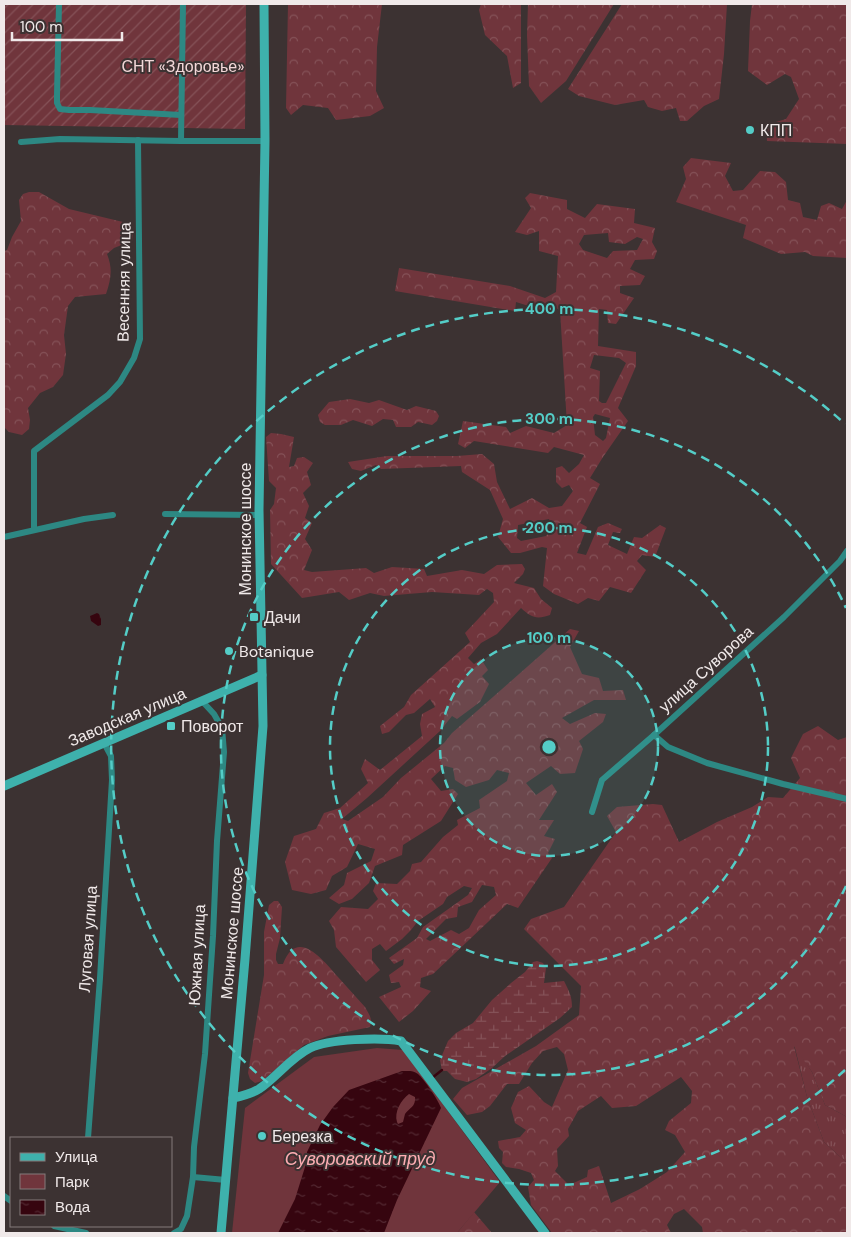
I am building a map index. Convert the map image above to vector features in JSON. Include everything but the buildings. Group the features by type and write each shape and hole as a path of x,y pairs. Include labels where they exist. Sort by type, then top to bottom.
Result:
{"main road":[{"name":"Монинское шоссе","path":"221,1233 262,743 259,516 265,141 264,4"},
{"name":"Заводская улица","path":"4,786 262,675"},
{"path":"233,1098 257,1090 310,1048 327,1043 368,1039 401,1041 545,1233"}],"street":[{"path":"59,4 57,103 60,109 181,114"},
{"path":"181,141 183,4"},
{"path":"21,142 39,139 265,141"},
{"name":"Весенняя улица","path":"34,529 34,451 108,395 120,382 134,358 140,339 138,140"},
{"path":"165,514 259,516"},
{"path":"4,537 34,529 113,515"},
{"name":"улица Суворова","path":"592,812 602,780 784,617 840,561 847,551"},
{"name":"Южная улица","path":"174,1233 181,1229 187,1216 193,1177 194,1147 206,1044 224,752 222,728 214,714 202,701"},
{"path":"654,735 668,747 707,763 847,799"},
{"name":"Луговая улица","path":"88,1137 112,780 111,756 104,743"},
{"path":"193,1177 226,1180"},
{"path":"58,1227 86,1233"}],"green space":[{"name":"СНТ «Здоровье»","path":"4,4 246,4 245,129 4,125"},
{"path":"288,4 382,4 377,47 376,91 384,108 370,116 336,120 328,108 303,105 291,115 286,108"},
{"path":"481,4 521,4 521,83 513,88 507,56 485,35 479,10"},
{"path":"528,4 614,4 566,81 541,103 529,86"},
{"path":"622,4 727,4 719,99 704,106 687,121 680,121 676,108 662,111 648,107 644,100 615,105 579,96 568,89"},
{"path":"752,4 847,4 847,144 767,141 766,125 786,119 799,99 791,77 785,74 767,85 748,71"},
{"path":"691,158 731,163 725,176 733,191 743,190 760,171 775,172 786,182 788,200 800,203 803,217 817,220 821,206 829,203 842,209 847,200 847,258 813,256 805,252 781,254 743,238 746,225 676,202 686,179 683,167"},
{"path":"39,192 69,209 123,222 131,227 133,233 132,241 114,248 107,254 111,274 106,294 75,297 68,306 64,335 66,354 63,375 53,387 40,393 28,408 29,429 22,435 9,432 4,427 4,251 7,250 21,221 19,200 23,194"},
{"path":"530,193 567,200 567,209 585,218 597,204 635,209 634,223 655,228 652,242 657,251 654,259 635,260 630,269 645,276 640,285 620,286 620,293 634,298 616,324 608,323 607,310 599,309 598,346 636,352 636,366 618,408 628,421 590,478 600,484 580,523 587,527 577,553 586,555 598,527 608,523 622,529 620,533 613,532 608,545 627,554 634,537 642,538 660,525 666,528 655,557 642,555 637,561 646,570 631,593 610,587 599,601 588,598 578,604 554,594 543,586 547,548 542,547 520,553 511,553 498,537 503,519 490,490 462,472 461,466 381,469 376,465 361,471 352,469 348,462 387,456 482,454 494,464 497,482 510,509 532,498 549,508 562,506 573,491 569,485 562,488 556,482 556,468 562,466 569,473 579,464 584,455 554,447 548,453 474,441 465,448 458,444 463,421 506,427 510,433 526,426 554,433 567,425 560,310 554,307 548,312 516,302 515,311 395,291 399,268 510,286 545,298 556,292 558,256 539,251 539,231 527,235 515,232 531,208 525,198","holes":["608,233 609,242 625,244 637,237 643,239 637,250 613,251 607,258 583,250 579,244 584,235","594,355 619,358 626,363 606,403 599,401 600,371 590,368","595,414 610,418 606,438 603,441 595,435 593,417","549,519 552,527 546,536 521,541 517,538 518,525"]},
{"path":"350,399 369,403 379,400 407,410 416,406 436,411 439,416 432,425 418,422 411,427 396,427 393,420 383,419 372,426 353,420 341,425 325,425 320,422 318,415 329,402"},
{"path":"271,433 294,437 289,467 294,466 297,458 304,457 313,463 307,472 311,485 303,493 309,506 305,518 312,523 305,539 312,550 304,570 312,572 366,568 374,573 392,567 424,569 427,576 462,570 484,574 497,565 522,564 525,569 523,574 514,583 534,588 541,599 552,608 550,615 537,617 521,608 497,634 481,643 468,658 474,664 481,659 488,670 482,676 489,684 480,702 457,719 452,716 440,731 342,819 348,821 383,797 401,778 444,743 452,733 570,629 579,631 570,647 582,674 599,678 603,691 623,690 626,700 594,700 562,718 570,724 595,713 606,714 603,722 579,741 583,749 575,773 560,774 551,766 526,783 536,795 552,784 557,792 539,820 554,820 544,836 555,839 548,853 552,858 518,908 507,904 433,974 421,978 420,987 431,991 413,1011 399,1022 379,997 401,987 399,982 391,983 389,975 403,965 404,959 394,964 389,958 417,938 423,927 468,895 472,888 464,886 447,897 443,904 418,921 402,939 386,951 380,944 372,949 372,960 380,970 366,982 336,947 334,930 329,921 341,907 368,909 378,899 373,891 376,883 397,884 410,871 412,864 421,862 443,837 458,825 457,820 480,808 479,800 507,781 509,773 497,770 489,780 466,787 455,780 453,768 445,766 431,779 441,791 453,789 458,794 441,821 403,845 402,855 375,866 369,883 352,899 339,904 329,898 344,885 347,873 371,861 375,849 358,844 347,867 332,876 326,890 311,894 292,890 285,862 294,836 316,829 324,813 340,808 368,783 361,769 365,759 380,770 422,736 420,724 422,714 435,707 430,699 414,713 406,715 389,732 382,734 380,726 404,707 411,695 470,642 465,633 494,602 493,593 487,589 479,595 432,592 384,596 370,593 349,600 339,592 302,598 271,564 270,510 274,504 276,488 269,481 266,437","holes":["482,885 494,887 496,895 479,910 469,928 459,934 451,930 430,941 426,939 446,919 457,917 458,907 472,902"]},
{"path":"818,726 838,740 847,737 847,1117 825,1105 812,1072 794,1046 807,1097 824,1142 847,1163 847,1233 703,1233 702,1227 684,1209 674,1214 667,1225 671,1233 552,1233 531,1205 528,1187 534,1180 531,1173 506,1167 502,1163 503,1152 499,1148 498,1141 520,1137 526,1130 515,1123 511,1108 518,1092 529,1086 544,1102 552,1107 568,1070 564,1054 557,1047 543,1051 532,1063 519,1084 507,1084 490,1106 482,1112 467,1115 453,1099 462,1088 536,1046 579,1015 581,986 524,929 531,919 564,907 616,832 607,816 617,807 662,805 679,842 717,822 752,807 768,797 783,798 800,778 791,758 803,734","holes":["681,1077 692,1091 691,1103 669,1121 665,1130 675,1135 685,1152 667,1172 640,1189 611,1203 599,1166 588,1170 587,1177 569,1185 555,1171 558,1166 557,1149 569,1136 568,1129 578,1111 601,1096 612,1108 636,1106"]},
{"path":"274,901 278,901 282,907 280,938 276,954 278,964 283,964 289,953 296,948 303,947 310,950 325,963 365,1007 371,1024 370,1027 328,1036 304,1045 262,1081 255,1083 250,1079 248,1073 264,975 264,932 269,905"},
{"path":"533,962 543,963 546,968 544,983 564,981 571,997 572,1007 560,1018 505,1056 476,1079 467,1082 455,1079 447,1071 442,1071 440,1060 448,1041 456,1033 473,1023 492,1000 525,972"},
{"path":"794,1044 812,1072 825,1105 847,1117 847,1163 824,1142 807,1097"},
{"path":"377,1048 403,1050 500,1182 457,1233 232,1233 245,1108 314,1057"},
{"path":"474,1212 492,1233 457,1233"}],"water":[{"path":"97,613 101,619 101,625 98,626 91,621 90,616"},
{"name":"Суворовский пруд","path":"402,1071 412,1071 424,1080 441,1108 397,1200 384,1233 278,1233 295,1199 305,1167 307,1152 320,1125 349,1090","holes":["409,1094 415,1097 414,1103 405,1114 403,1122 398,1124 396,1114 401,1103"]}],"waterway":[{"path":"432,1078 442,1070"}],"place":[{"name":"КПП","path":"750,130"},
{"name":"Дачи","path":"254,617"},
{"name":"Botanique","path":"229,651"},
{"name":"Поворот","path":"171,726"},
{"name":"Березка","path":"262,1136"}]}
